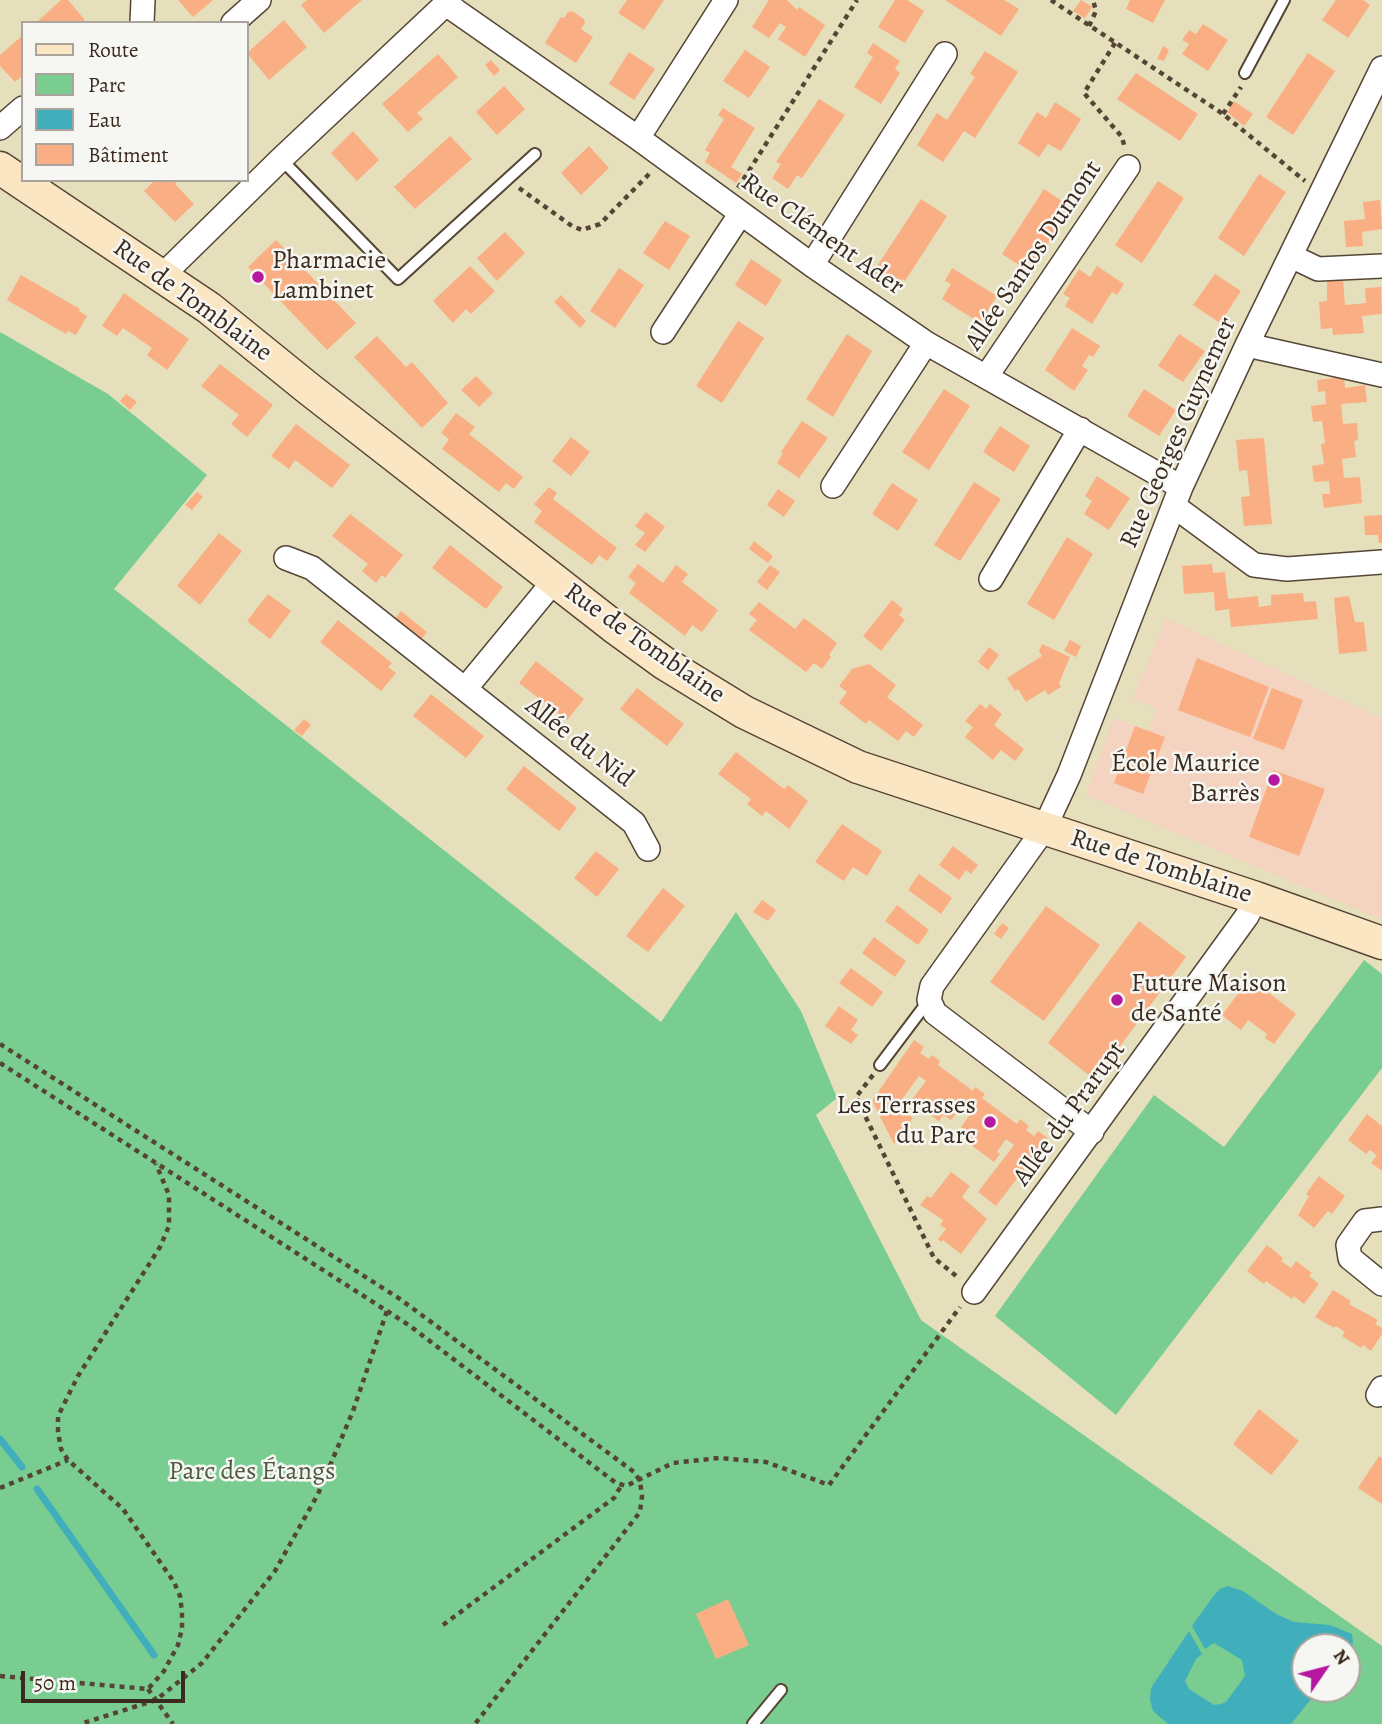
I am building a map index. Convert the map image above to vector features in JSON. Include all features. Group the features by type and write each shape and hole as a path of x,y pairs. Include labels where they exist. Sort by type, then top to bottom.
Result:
{"main road":[{"name":"Rue de Tomblaine","path":"0,168 21,182"},
{"name":"Rue de Tomblaine","path":"21,182 209,308 554,581 653,656 704,690 802,742 858,767 1256,898 1382,943"}],"street":[{"path":"142,21 143,0"},
{"path":"235,21 259,0"},
{"path":"638,138 726,0"},
{"path":"164,277 170,267 281,159 448,2"},
{"name":"Rue Clément Ader","path":"448,2 812,265 926,343 1080,429 1177,496 1254,565 1287,569 1382,562"},
{"path":"812,265 945,54"},
{"name":"Rue Georges Guynemer","path":"929,1000 932,986 1044,829 1082,741 1177,496 1321,190 1382,68"},
{"path":"0,128 21,110"},
{"name":"Allée Santos Dumont","path":"986,377 1128,167"},
{"path":"663,332 735,208"},
{"path":"1291,256 1318,269 1382,265"},
{"path":"833,486 926,343"},
{"path":"1247,345 1382,375"},
{"path":"991,579 1080,429"},
{"name":"Allée du Nid","path":"286,558 312,568 634,823 648,849"},
{"path":"465,689 554,581"},
{"name":"Allée du Prarupt","path":"974,1292 1247,916 1256,898"},
{"path":"929,1000 934,1013 1092,1132"},
{"path":"1382,1219 1365,1221 1348,1245 1350,1258 1382,1284"}],"lane":[{"path":"1245,73 1284,0"},
{"path":"281,159 398,279 535,153"},
{"path":"880,1065 929,1000"},
{"path":"753,1724 781,1690"}],"path":[{"path":"735,208 857,0"},
{"path":"1051,0 1223,114 1321,190"},
{"path":"1089,26 1096,11 1093,0"},
{"path":"1115,43 1084,93 1122,138 1128,167"},
{"path":"1223,114 1241,88 1245,73"},
{"path":"507,179 572,226 582,230 600,224 665,158"},
{"path":"0,1044 400,1298 634,1472 642,1496 640,1512 475,1724"},
{"path":"0,1063 410,1326 621,1486"},
{"path":"443,1625 614,1498 621,1486 639,1481 673,1463 696,1459 746,1459 784,1467 829,1485 974,1292 934,1258 856,1097 880,1065"},
{"path":"148,1689 164,1671 178,1645 182,1628 180,1596 158,1557 122,1509 68,1460 61,1449 58,1416 78,1376 160,1247 169,1226 169,1195 156,1163"},
{"path":"80,1724 156,1700 202,1663 275,1571 318,1494 353,1411 387,1311"},
{"path":"0,1488 68,1460"},
{"path":"0,1676 148,1689 173,1724"}],"shaded area":[{"name":"École Maurice Barrès","path":"1166,618 1382,719 1381,919 1086,795 1113,718 1148,731 1157,708 1132,700"}],"green space":[{"name":"Parc des Étangs","path":"0,332 108,394 207,475 114,589 661,1022 736,912 801,1011 837,1098 816,1115 921,1320 1382,1646 1382,1724 0,1724"},
{"path":"1364,960 1382,974 1382,1068 1116,1415 995,1316 1154,1095 1224,1147"}],"water":[{"path":"1228,1586 1243,1591 1276,1614 1294,1622 1330,1625 1350,1633 1291,1633 1291,1703 1308,1703 1291,1724 1168,1724 1153,1711 1151,1688 1189,1631 1202,1654 1196,1659 1185,1681 1189,1689 1214,1705 1221,1704 1226,1702 1245,1676 1242,1660 1214,1643 1205,1649 1192,1626 1220,1589"}],"building":[{"path":"61,0 68,0 85,20 84,21 38,21"},
{"path":"178,0 213,0 193,17"},
{"path":"307,0 362,0 324,33 301,5"},
{"path":"627,0 664,0 644,30 618,13"},
{"path":"769,0 787,0 797,10 799,7 825,25 805,57 778,39 786,27 780,23 769,38 752,27"},
{"path":"895,0 907,0 924,11 905,43 878,27"},
{"path":"945,0 1004,0 1019,9 1001,36"},
{"path":"1081,0 1092,7 1085,18 1073,11"},
{"path":"1130,0 1165,0 1153,23 1126,9"},
{"path":"1336,0 1363,0 1370,5 1348,38 1322,20"},
{"path":"572,11 584,19 585,23 581,29 593,37 576,63 545,43 561,17 564,18"},
{"path":"284,20 307,47 269,80 248,52"},
{"path":"1203,24 1228,40 1208,71 1182,54 1189,44 1182,40 1189,30 1196,34"},
{"path":"21,37 21,77 15,82 0,66 0,55"},
{"path":"873,43 900,61 895,69 900,73 881,104 854,87 873,57 867,53"},
{"path":"1163,46 1169,50 1164,61 1157,59"},
{"path":"745,50 770,67 749,98 723,81"},
{"path":"985,51 1018,72 975,138 964,131 943,162 917,145 937,113 947,120 975,77 970,74"},
{"path":"629,52 655,69 634,100 609,84"},
{"path":"1308,53 1335,71 1293,135 1266,117"},
{"path":"438,54 458,77 417,113 423,119 408,132 382,104"},
{"path":"491,60 500,70 494,76 485,65"},
{"path":"1136,73 1198,114 1180,141 1117,99"},
{"path":"504,86 525,109 497,135 476,112"},
{"path":"819,99 845,115 802,178 797,175 788,189 772,178 781,164 776,162"},
{"path":"1234,101 1253,114 1244,126 1227,112"},
{"path":"1055,102 1081,119 1061,151 1048,144 1039,157 1018,143 1037,112 1046,118"},
{"path":"723,108 755,128 731,167 742,174 736,183 705,162 710,153 705,150 724,119 718,115"},
{"path":"353,131 379,160 357,181 331,153"},
{"path":"450,136 472,159 415,209 394,187"},
{"path":"589,146 609,168 581,195 561,173"},
{"path":"1259,174 1286,192 1244,256 1218,238"},
{"path":"1158,181 1184,198 1142,263 1115,245"},
{"path":"153,182 176,182 175,184 194,204 175,222 144,191"},
{"path":"1044,189 1071,207 1030,272 1002,254"},
{"path":"921,199 947,216 905,281 902,279 895,289 872,274"},
{"path":"1380,200 1382,229 1362,232 1363,246 1346,247 1344,221 1365,219 1363,202"},
{"path":"665,221 690,236 669,270 643,253"},
{"path":"505,232 525,253 497,281 477,258"},
{"path":"276,240 356,323 327,350 248,267"},
{"path":"751,259 782,280 766,306 735,285"},
{"path":"470,266 495,291 471,314 466,309 453,323 433,301"},
{"path":"1097,266 1124,284 1117,295 1112,292 1092,324 1065,306 1070,298 1063,294 1079,269 1090,277"},
{"path":"619,268 644,285 615,328 590,311"},
{"path":"952,268 997,296 980,323 942,299 951,284 945,281"},
{"path":"1215,274 1241,291 1220,323 1193,305"},
{"path":"21,275 80,309 79,311 87,316 76,335 68,331 66,334 7,300"},
{"path":"1343,279 1345,305 1366,303 1365,288 1381,287 1382,314 1362,316 1364,333 1333,335 1332,328 1321,329 1319,302 1327,301 1327,280"},
{"path":"124,293 189,339 167,370 147,355 152,348 123,328 117,336 102,326"},
{"path":"561,295 586,321 580,328 554,302"},
{"path":"738,321 764,338 722,403 696,386"},
{"path":"1072,328 1100,346 1093,357 1089,355 1082,366 1088,370 1074,391 1045,370"},
{"path":"847,334 872,351 833,417 806,399"},
{"path":"1179,334 1205,351 1183,382 1158,366"},
{"path":"377,336 406,367 412,362 448,403 422,428 354,357"},
{"path":"220,364 273,405 247,437 231,424 239,415 201,386"},
{"path":"476,376 493,393 479,407 461,390"},
{"path":"1344,377 1345,388 1365,385 1367,402 1341,404 1343,424 1357,423 1358,440 1354,441 1356,457 1342,459 1344,478 1360,477 1362,503 1324,508 1322,494 1330,494 1329,481 1314,482 1312,466 1324,464 1321,444 1325,443 1322,421 1313,422 1311,406 1326,404 1325,391 1318,392 1317,380"},
{"path":"944,389 970,406 929,470 902,452"},
{"path":"1144,389 1176,410 1159,436 1127,416"},
{"path":"126,394 137,402 130,410 120,401"},
{"path":"456,413 475,427 469,434 523,477 514,489 506,483 499,492 442,449 449,439 441,433"},
{"path":"802,421 828,438 799,478 777,463 783,453 781,452"},
{"path":"296,424 350,465 332,488 295,460 289,469 271,456"},
{"path":"1000,426 1030,446 1014,472 983,452"},
{"path":"571,437 590,452 571,476 552,461"},
{"path":"1264,438 1272,524 1244,526 1241,497 1250,496 1247,470 1239,471 1236,440"},
{"path":"1097,476 1130,498 1109,530 1084,514 1092,501 1085,496"},
{"path":"974,482 1001,499 960,561 934,545"},
{"path":"892,483 918,500 898,531 872,514"},
{"path":"549,487 557,493 553,499 617,548 607,561 599,555 592,565 534,522 542,511 534,504"},
{"path":"778,489 795,501 784,517 767,505"},
{"path":"197,492 203,497 192,510 185,505"},
{"path":"646,512 665,527 645,552 635,545 645,533 635,526"},
{"path":"350,514 403,555 385,578 382,575 376,583 362,571 368,564 332,536"},
{"path":"1382,515 1382,543 1379,543 1378,535 1365,535 1364,516"},
{"path":"219,533 242,551 200,605 177,586"},
{"path":"1067,537 1093,554 1054,620 1027,604"},
{"path":"754,541 773,556 768,563 749,549"},
{"path":"450,545 503,587 486,609 432,568"},
{"path":"638,564 663,583 676,565 688,574 682,582 718,610 702,632 692,625 685,636 629,593 636,583 628,577"},
{"path":"1212,564 1213,573 1225,572 1228,599 1258,596 1259,607 1271,605 1271,595 1303,593 1304,602 1316,601 1318,619 1231,627 1229,609 1215,611 1214,592 1184,594 1182,566"},
{"path":"770,565 780,572 767,590 757,582"},
{"path":"268,594 291,611 270,639 247,621"},
{"path":"1349,596 1355,622 1364,622 1367,651 1339,654 1334,598"},
{"path":"892,600 903,609 899,615 905,620 881,651 863,636"},
{"path":"759,602 795,629 804,618 837,643 822,669 814,663 806,672 749,630 757,620 749,614"},
{"path":"401,611 427,632 420,641 394,620"},
{"path":"338,620 392,663 388,667 396,673 381,691 320,642"},
{"path":"1070,640 1081,646 1076,657 1064,651"},
{"path":"1042,644 1070,657 1059,683 1061,687 1048,695 1045,690 1026,702 1007,678 1042,656 1039,651"},
{"path":"989,647 999,655 988,670 978,662"},
{"path":"1197,658 1269,687 1250,737 1178,710"},
{"path":"536,661 584,699 567,720 519,683"},
{"path":"869,664 896,685 887,697 923,725 914,737 906,731 898,741 869,720 866,724 839,703 847,692 839,686 852,669"},
{"path":"637,688 684,724 667,746 620,709"},
{"path":"1272,688 1303,700 1284,750 1253,739"},
{"path":"431,694 484,736 466,758 413,716"},
{"path":"980,704 986,709 990,704 1002,714 994,725 1024,749 1015,761 1001,750 993,760 965,737 973,727 965,721"},
{"path":"304,719 311,725 302,736 294,730"},
{"path":"1135,726 1165,737 1143,794 1114,783"},
{"path":"736,752 784,789 788,785 808,801 789,829 766,811 762,816 747,804 751,799 718,774"},
{"path":"524,766 577,808 559,831 506,789"},
{"path":"1273,770 1325,789 1299,856 1249,837"},
{"path":"842,824 882,851 867,876 853,867 844,881 815,862"},
{"path":"953,846 978,865 971,874 966,870 959,880 939,865"},
{"path":"596,851 619,869 597,897 574,878"},
{"path":"919,874 952,898 941,914 908,890"},
{"path":"663,888 685,906 648,952 626,936"},
{"path":"762,900 776,910 768,921 753,912"},
{"path":"897,905 929,930 918,945 885,921"},
{"path":"1046,906 1100,945 1044,1021 990,982"},
{"name":"Future Maison de Santé","path":"1139,921 1186,957 1095,1080 1048,1043"},
{"path":"1002,923 1009,928 1001,939 994,934"},
{"path":"874,937 906,961 895,977 862,953"},
{"path":"851,968 883,992 872,1007 839,983"},
{"path":"1250,978 1296,1014 1274,1044 1265,1038 1267,1034 1248,1020 1241,1030 1222,1015"},
{"path":"839,1006 858,1020 851,1030 858,1035 851,1044 825,1026"},
{"name":"Les Terrasses du Parc","path":"914,1040 924,1047 920,1053 929,1059 932,1055 940,1061 938,1065 973,1091 975,1087 985,1094 982,1098 1017,1124 1020,1119 1029,1126 1026,1130 1034,1136 1038,1131 1048,1138 996,1206 978,1192 1014,1145 1006,1139 994,1162 964,1140 969,1133 961,1127 971,1113 961,1107 951,1120 943,1115 939,1121 911,1101 926,1081 919,1076 897,1106 913,1118 894,1144 872,1101"},
{"path":"1367,1114 1382,1126 1382,1171 1371,1163 1377,1155 1370,1150 1366,1154 1348,1140"},
{"path":"951,1172 970,1186 962,1197 987,1219 961,1254 938,1239 946,1229 940,1225 943,1220 920,1205 927,1196 931,1198"},
{"path":"1319,1176 1345,1196 1332,1214 1328,1211 1314,1228 1298,1215 1309,1196 1306,1194"},
{"path":"1267,1245 1291,1268 1296,1261 1312,1273 1309,1276 1319,1284 1304,1304 1266,1281 1264,1284 1247,1271"},
{"path":"1333,1290 1351,1301 1349,1304 1378,1320 1375,1324 1382,1328 1382,1334 1371,1351 1342,1336 1345,1332 1336,1326 1334,1328 1315,1317"},
{"path":"1259,1409 1299,1441 1271,1475 1233,1444"},
{"path":"1379,1456 1382,1458 1382,1504 1358,1488"},
{"path":"728,1599 749,1645 716,1659 696,1614"}],"waterway":[{"path":"0,1439 22,1467"},
{"path":"37,1489 154,1655"}],"place":[{"name":"Pharmacie Lambinet","path":"258,277"},
{"name":"École Maurice Barrès","path":"1274,780"},
{"name":"Future Maison de Santé","path":"1117,1000"},
{"name":"Les Terrasses du Parc","path":"990,1122"}]}
